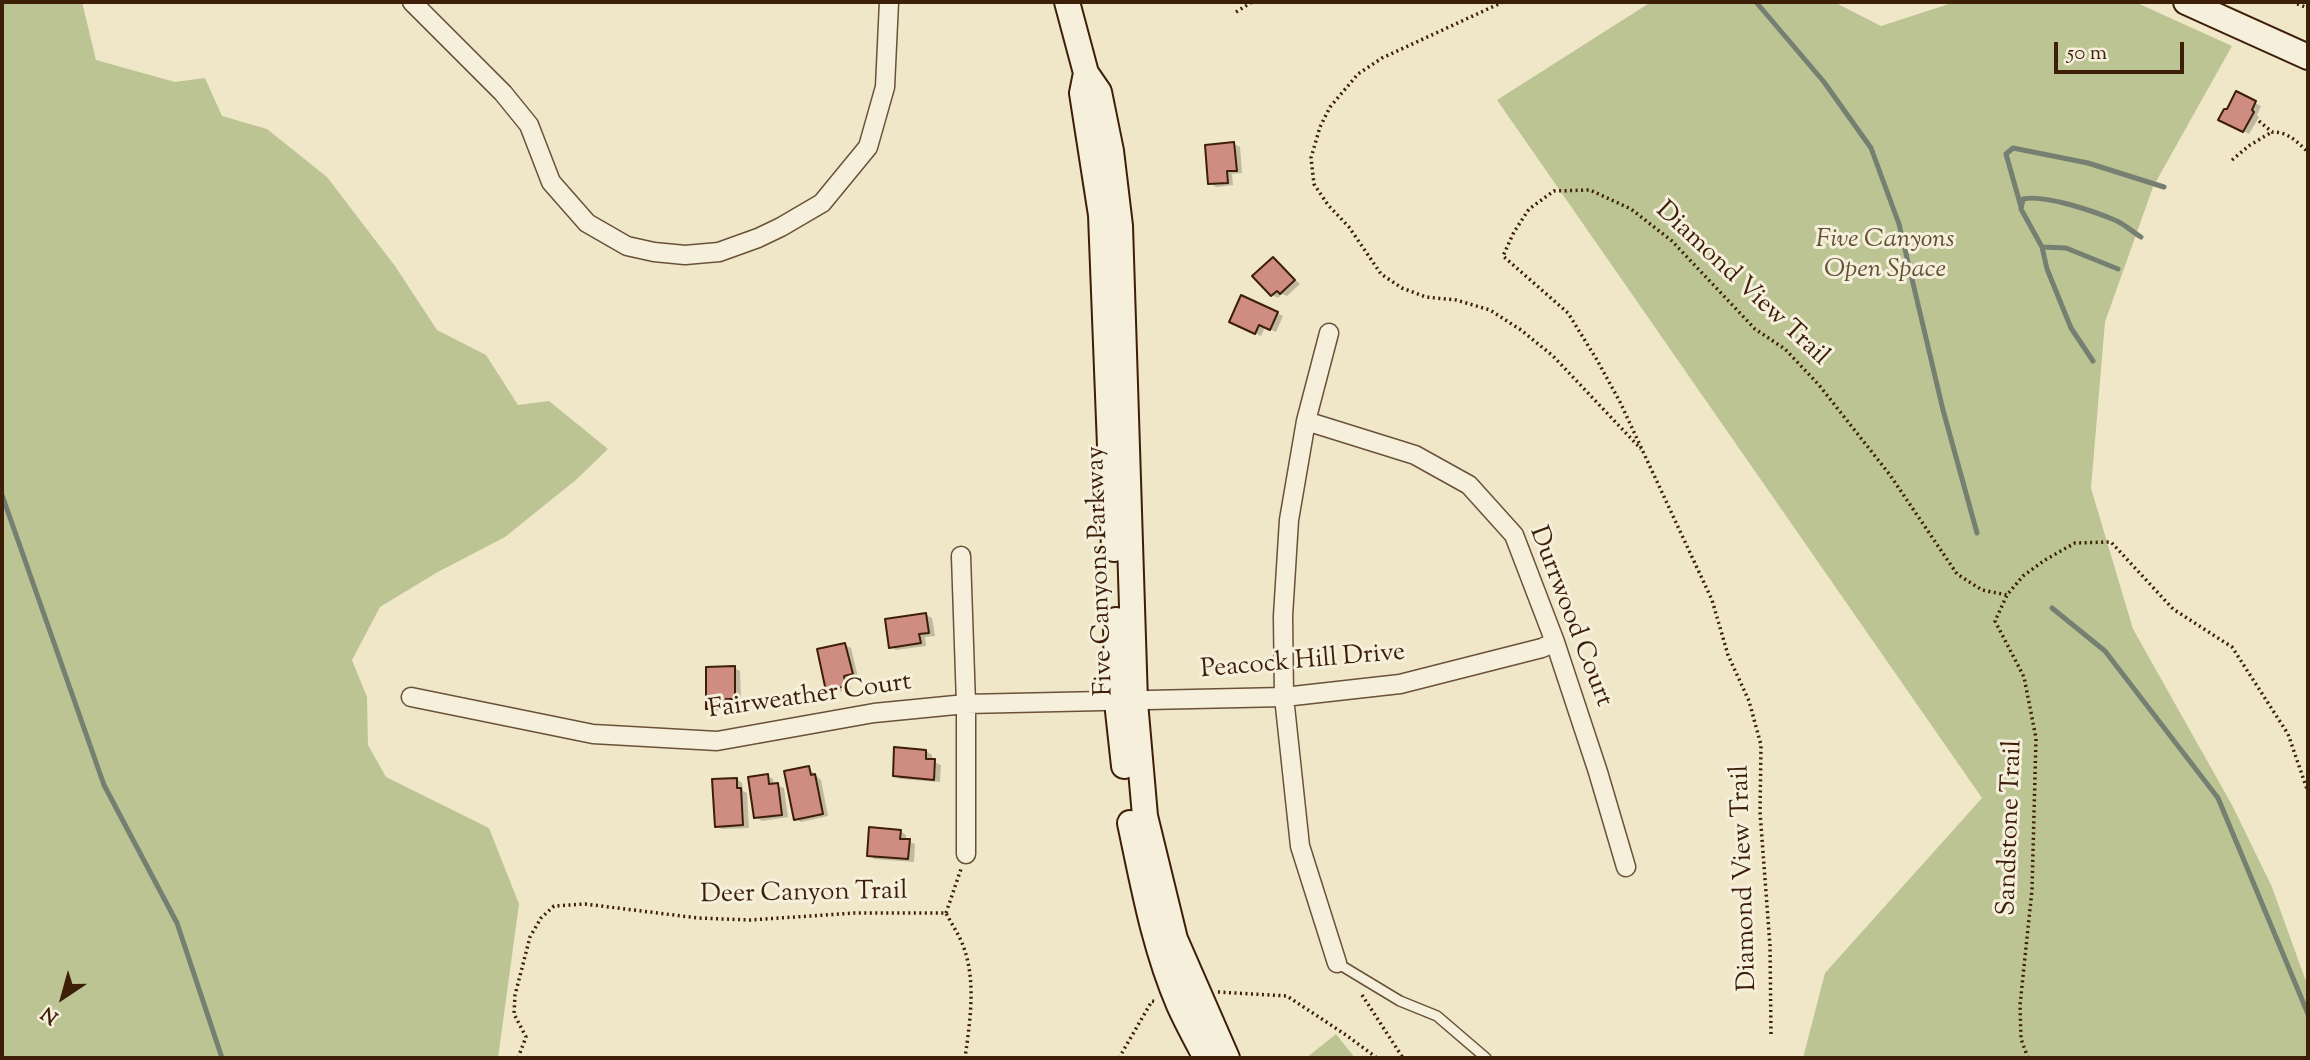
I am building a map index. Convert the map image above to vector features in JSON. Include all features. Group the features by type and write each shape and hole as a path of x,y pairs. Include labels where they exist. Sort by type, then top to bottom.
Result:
{"main road":[{"name":"Five Canyons Parkway","path":"1067,2 1086,73 1082,93 1101,215 1116,583 1126,702 1129,814 1146,903 1190,1001 1206,1058"},
{"path":"2186,2 2308,57"},
{"name":"Five Canyons Parkway","path":"1190,1001 1227,1058"}],"street":[{"path":"412,2 503,93 529,125 551,182 587,223 627,246 685,255 719,252 758,238 822,203 868,147 885,87 888,2"},
{"path":"1329,334 1306,421 1289,520 1283,616 1284,697 1300,846 1337,963"},
{"name":"Durrwood Court","path":"1306,421 1415,455 1469,485 1514,534 1555,642 1626,867"},
{"path":"961,556 966,704 966,854"},
{"name":"Peacock Hill Drive","path":"1126,702 1284,697 1400,684 1542,648 1555,642"},
{"name":"Fairweather Court","path":"411,697 593,734 717,741 874,713 966,704 1126,702"}],"lane":[{"path":"1337,963 1400,1001 1437,1016 1486,1058"}],"path":[{"path":"1236,12 1252,2"},
{"name":"Diamond View Trail","path":"1503,2 1381,58 1359,74 1330,107 1320,127 1311,158 1314,184 1381,274 1402,288 1426,297 1456,300 1490,310 1521,330 1553,356 1642,450"},
{"path":"2292,2 2308,8"},
{"path":"2259,121 2272,132"},
{"path":"2232,160 2272,132 2283,132 2308,152"},
{"name":"Diamond View Trail","path":"1771,1034 1770,946 1760,813 1761,745 1749,701 1728,655 1712,600 1620,402 1568,313 1503,256 1529,209 1554,191 1590,190 1631,209 1672,242 1755,329 1785,349 1819,384 1890,475 1957,574 1982,590 2007,595"},
{"name":"Sandstone Trail","path":"2028,1058 2021,1039 2020,1004 2032,890 2036,738 2024,677 1995,621 2007,595 2023,576 2045,559 2076,543 2111,542 2173,609 2232,646 2288,734 2308,792"},
{"path":"946,914 966,854"},
{"name":"Deer Canyon Trail","path":"518,1058 526,1037 514,1014 515,995 530,937 541,918 554,906 585,904 698,918 750,920 855,913 946,914 962,942 968,963 971,996 965,1058"},
{"path":"1119,1058 1152,1001 1190,1001 1214,992 1287,996 1377,1058"},
{"path":"1360,992 1403,1058"}],"green space":[{"path":"2,2 82,2 96,60 175,82 205,78 222,116 267,129 327,177 395,266 437,330 486,355 518,405 549,401 608,449 577,479 505,537 436,573 380,607 352,660 367,697 368,745 386,777 489,828 519,904 498,1058 2,1058"},
{"name":"Five Canyons Open Space","path":"1651,2 1834,2 1881,26 1955,2 2135,2 2232,46 2153,187 2105,322 2091,488 2133,629 2232,805 2272,887 2308,987 2308,1058 1803,1058 1825,973 1982,798 1497,100"},
{"path":"1336,1034 1355,1058 1306,1058"}],"building":[{"path":"2236,91 2256,101 2252,110 2254,112 2243,132 2218,120"},
{"path":"1234,142 1237,171 1227,171 1228,183 1208,184 1205,145"},
{"path":"1273,257 1295,280 1280,294 1277,291 1271,296 1252,276"},
{"path":"1241,295 1278,312 1270,330 1259,325 1255,334 1229,322"},
{"path":"926,613 929,633 919,634 921,643 889,648 885,619"},
{"path":"845,643 853,674 844,676 846,686 826,691 817,649"},
{"path":"735,666 735,699 726,699 726,709 706,709 706,667"},
{"path":"894,747 926,750 926,759 935,759 934,780 893,776"},
{"path":"809,766 811,775 815,774 823,814 794,820 784,771"},
{"path":"768,774 769,784 778,783 782,815 754,818 748,777"},
{"path":"737,778 737,788 741,788 743,825 715,827 712,779"},
{"path":"869,827 901,830 900,839 910,839 908,859 867,856"}],"waterway":[{"path":"1756,2 1824,82 1871,148 1899,224 1943,410 1977,533"},
{"path":"2021,207 2006,154 2013,148 2088,163 2164,187"},
{"path":"2118,269 2066,248 2042,247 2021,209 2023,199 2057,201 2084,209 2117,221 2141,237"},
{"path":"2042,247 2047,269 2071,328 2093,361"},
{"path":"2,495 104,785 177,923 222,1058"},
{"path":"2052,608 2105,651 2218,798 2308,1014"}]}
